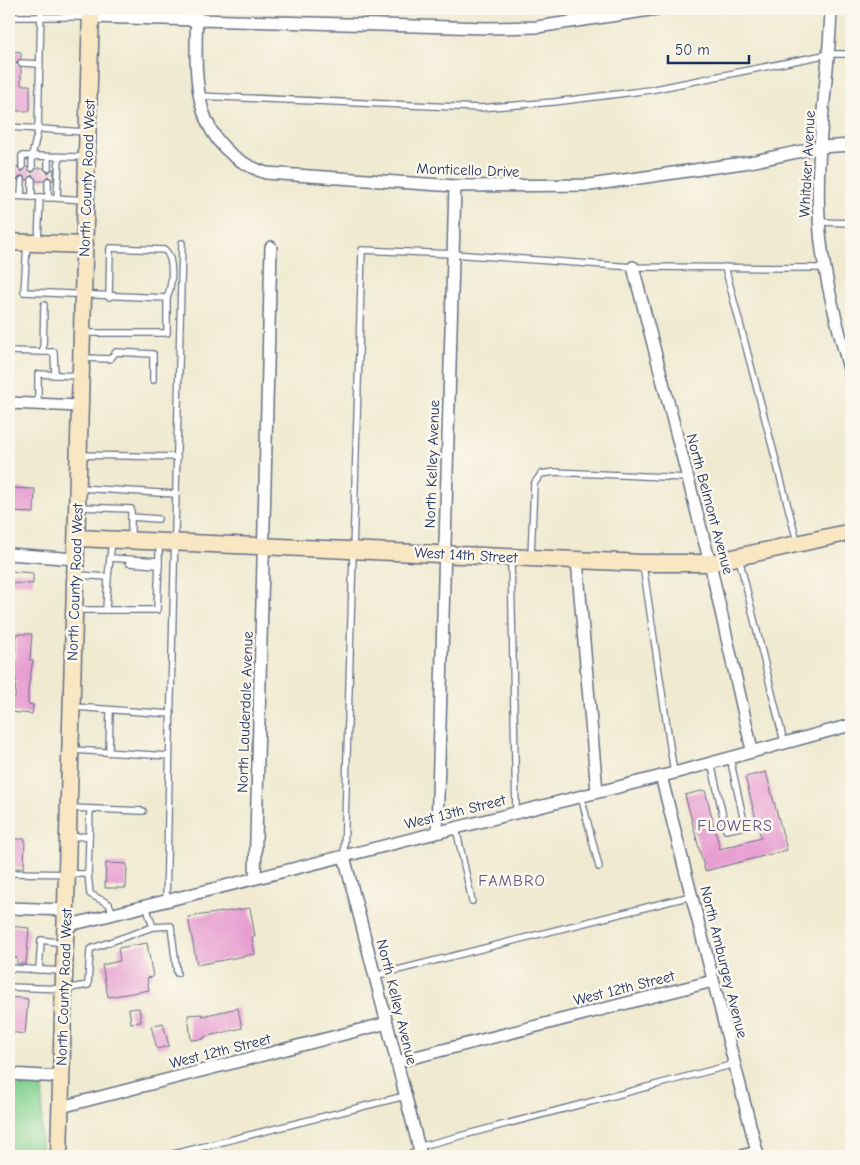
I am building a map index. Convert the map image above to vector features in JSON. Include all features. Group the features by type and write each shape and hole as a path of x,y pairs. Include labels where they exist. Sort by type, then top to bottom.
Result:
{"main road":[{"name":"North County Road West","path":"60,1156 91,13"},
{"path":"9,242 85,245"},
{"name":"West 14th Street","path":"77,538 643,563 710,564 851,535"}],"street":[{"path":"91,13 197,14 486,28 537,27 657,9"},
{"name":"Whitaker Avenue","path":"831,9 821,147 819,222 826,268 847,339 851,377"},
{"name":"Monticello Drive","path":"197,14 198,96 204,119 216,140 226,151 252,168 281,175 455,186 590,185 750,162 821,147 851,145"},
{"name":"North Kelley Avenue","path":"437,832 455,186"},
{"name":"North Lauderdale Avenue","path":"255,878 271,247"},
{"name":"North Belmont Avenue","path":"633,267 710,564 752,750"},
{"path":"9,404 80,406"},
{"path":"9,554 76,567"},
{"path":"578,560 597,792"},
{"name":"West 13th Street","path":"9,908 66,918 114,914 674,773 752,750 851,725"},
{"name":"North Amburgey Avenue","path":"661,776 758,1154"},
{"name":"North Kelley Avenue","path":"344,856 419,1152"},
{"name":"West 12th Street","path":"396,1062 713,981"},
{"name":"West 12th Street","path":"61,1107 387,1023"},
{"path":"9,1074 62,1077"},
{"path":"741,1156 758,1154"}],"lane":[{"path":"32,168 32,156 38,130 41,9"},
{"path":"9,17 42,18 91,13"},
{"path":"198,96 480,108 554,102 650,90 829,54 851,54"},
{"path":"21,63 40,64"},
{"path":"9,127 88,132"},
{"path":"22,167 22,156 87,157"},
{"path":"48,157 48,168"},
{"path":"57,198 59,157"},
{"path":"21,196 22,180"},
{"path":"32,180 32,197"},
{"path":"48,181 48,198"},
{"path":"9,242 11,196 86,200"},
{"path":"40,198 24,292 83,296 167,298"},
{"path":"819,222 851,223"},
{"path":"75,610 157,610 159,563 167,542 176,494 182,243"},
{"path":"82,333 167,333 167,298 170,290 171,259 164,250 110,248 109,296"},
{"path":"344,856 362,250 453,254 633,267 826,268"},
{"path":"725,267 798,546"},
{"path":"43,352 44,305"},
{"path":"9,350 54,352 55,375"},
{"path":"82,358 110,359 116,352 153,354 153,380"},
{"path":"38,404 38,374 81,376"},
{"path":"79,455 177,457"},
{"path":"531,558 534,484 541,474 554,472 687,478"},
{"path":"78,488 176,494"},
{"path":"78,506 131,509 131,540"},
{"path":"131,517 158,519"},
{"path":"106,610 112,539"},
{"path":"166,900 171,714 167,542"},
{"path":"511,557 516,812"},
{"path":"110,558 159,563"},
{"path":"739,558 784,742"},
{"path":"643,563 674,773"},
{"path":"76,567 108,577"},
{"path":"72,707 171,714"},
{"path":"109,752 110,710"},
{"path":"71,750 170,756"},
{"path":"710,762 726,830 745,826 729,757"},
{"path":"581,796 599,867"},
{"path":"69,808 143,811"},
{"path":"90,809 88,874 90,894 109,904 114,914"},
{"path":"456,828 472,901"},
{"path":"68,837 90,836"},
{"path":"9,872 27,874 88,874"},
{"path":"374,976 691,896"},
{"path":"146,906 153,927"},
{"path":"9,987 64,989 88,985 90,949 153,927 171,926 177,973"},
{"path":"39,970 41,940 66,943"},
{"path":"9,968 65,972"},
{"path":"402,1156 735,1064"},
{"path":"166,1156 405,1096"}],"green space":[{"path":"9,1082 43,1084 41,1156 9,1156"}],"building":[{"path":"9,51 21,52 21,58 16,63 21,68 21,85 30,85 30,111 9,111"},
{"path":"9,166 17,167 22,172 27,167 32,173 37,168 43,168 48,173 54,168 53,181 48,176 43,181 37,181 32,175 27,180 22,175 17,180 9,180"},
{"path":"9,488 35,489 34,513 9,512"},
{"path":"9,571 33,573 33,584 9,583"},
{"path":"16,634 32,634 30,660 33,660 28,689 28,704 33,705 32,714 9,712 9,698 15,698 16,680 9,679 9,658 15,658"},
{"path":"766,772 787,850 705,871 685,795 705,790 720,849 761,838 745,777"},
{"path":"9,839 25,839 24,868 9,868"},
{"path":"106,863 127,864 126,888 105,888"},
{"path":"250,908 255,936 252,937 255,954 197,965 188,917"},
{"path":"9,926 29,928 26,964 17,964 17,958 9,957"},
{"path":"147,943 153,977 147,978 149,990 108,997 102,965 120,961 118,948"},
{"path":"9,997 28,999 25,1034 9,1032"},
{"path":"139,1008 141,1022 131,1023 129,1009"},
{"path":"238,1008 242,1028 204,1037 204,1039 191,1040 188,1015 202,1014 202,1016"},
{"path":"163,1023 169,1046 157,1049 151,1026"}],"district":[{"name":"FLOWERS","path":"735,825"},
{"name":"FAMBRO","path":"512,880"}]}
